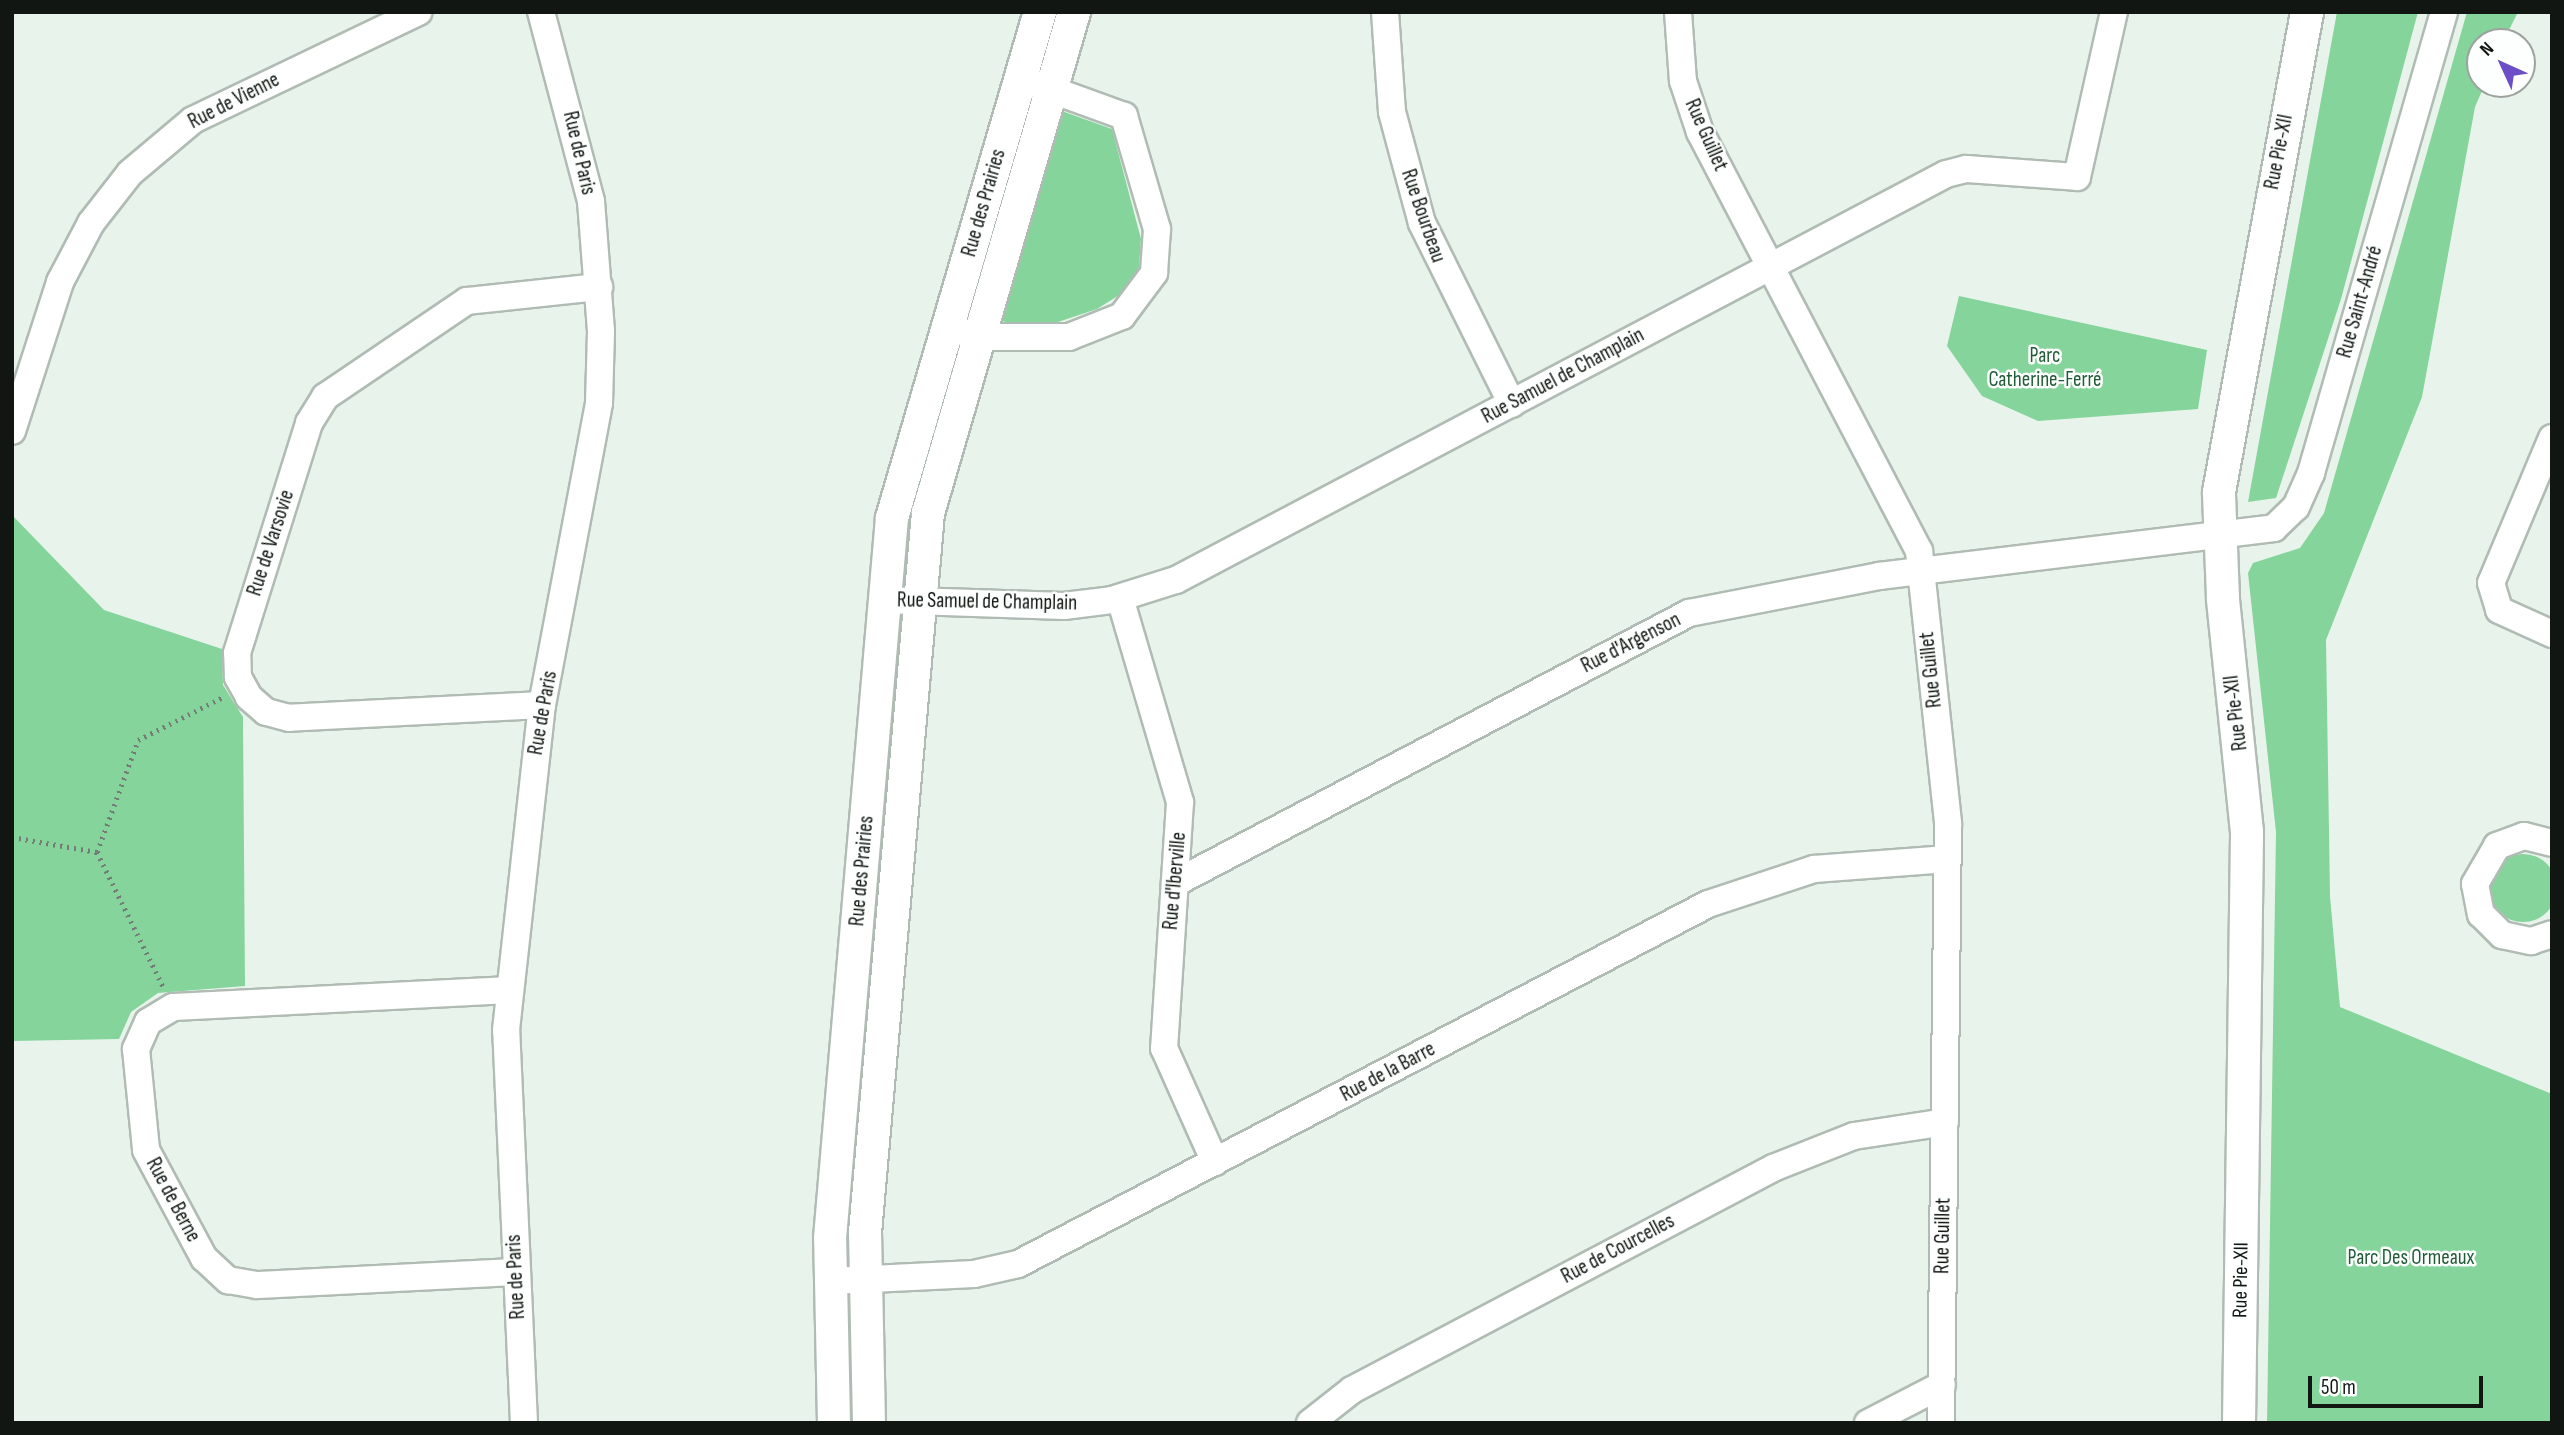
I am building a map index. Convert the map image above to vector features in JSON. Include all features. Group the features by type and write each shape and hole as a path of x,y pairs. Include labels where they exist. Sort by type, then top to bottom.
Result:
{"street":[{"name":"Rue de Vienne","path":"12,431 60,282 90,223 130,173 193,120 418,12"},
{"name":"Rue de Paris","path":"524,1423 506,1094 510,990 542,705 599,403 599,287 591,201 541,12"},
{"name":"Rue des Prairies","path":"834,1423 830,1281 883,600 897,492 1040,12"},
{"name":"Rue Bourbeau","path":"1385,12 1392,112 1418,211 1448,287 1512,404"},
{"name":"Rue Guillet","path":"1678,12 1689,103 1914,533 1921,570 1948,859 1941,1423"},
{"name":"Rue Samuel de Champlain","path":"883,600 1063,606 1119,598 1223,560 1772,265 1956,170 2077,177 2114,12"},
{"name":"Rue Pie-XII","path":"2239,1423 2247,832 2218,537 2231,412 2307,12"},
{"name":"Rue Saint-André","path":"2218,537 2274,528 2302,496 2444,12"},
{"name":"Rue des Prairies","path":"869,1423 865,1283 920,602 933,487 1052,89 1064,15"},
{"path":"947,327 978,337 1052,340 1096,328 1132,307 1154,273 1157,229 1124,117 1021,79"},
{"name":"Rue de Varsovie","path":"243,688 236,665 242,634 309,423 325,397 467,301 599,287"},
{"path":"2552,438 2491,583 2499,610 2552,634"},
{"name":"Rue d'Argenson","path":"1175,883 1689,613 1921,570 2218,537"},
{"name":"Rue d'Iberville","path":"1119,598 1177,785 1175,883 1163,1040 1174,1081 1215,1162"},
{"path":"243,688 266,712 289,718 542,705"},
{"path":"2552,843 2524,836 2497,846 2474,884 2481,914 2502,935 2531,941 2552,934"},
{"name":"Rue de la Barre","path":"830,1281 865,1283 1006,1268 1717,901 1814,869 1948,859"},
{"path":"173,1007 510,990"},
{"name":"Rue de Berne","path":"173,1007 155,1014 138,1039 142,1133 153,1166 214,1271 257,1285 516,1272"},
{"name":"Rue de Courcelles","path":"1310,1423 1352,1390 1783,1163 1854,1136 1945,1122"},
{"path":"1868,1423 1941,1385"}],"path":[{"path":"173,1007 97,852 138,740 243,688"},
{"path":"12,837 97,852"}],"green space":[{"path":"2337,12 2418,12 2341,299 2276,498 2248,502"},
{"name":"Parc Des Ormeaux","path":"2467,12 2518,12 2510,28 2466,28 2466,98 2479,98 2475,107 2422,397 2326,640 2330,896 2340,1007 2552,1094 2552,1423 2267,1423 2276,832 2248,573 2253,563 2300,548 2324,513"},
{"path":"1059,110 1112,129 1141,239 1139,267 1124,292 1097,309 1052,324 1012,324 996,319"},
{"name":"Parc Catherine-Ferré","path":"1959,296 2207,350 2198,409 2038,421 1982,396 1947,346"},
{"path":"12,515 104,610 222,649 223,685 243,717 245,986 158,993 131,1012 119,1039 12,1041"},
{"path":"2516,854 2530,854 2542,859 2552,869 2557,888 2552,907 2542,917 2530,922 2516,922 2504,917 2494,907 2489,895 2489,881 2494,869 2504,859"}]}
